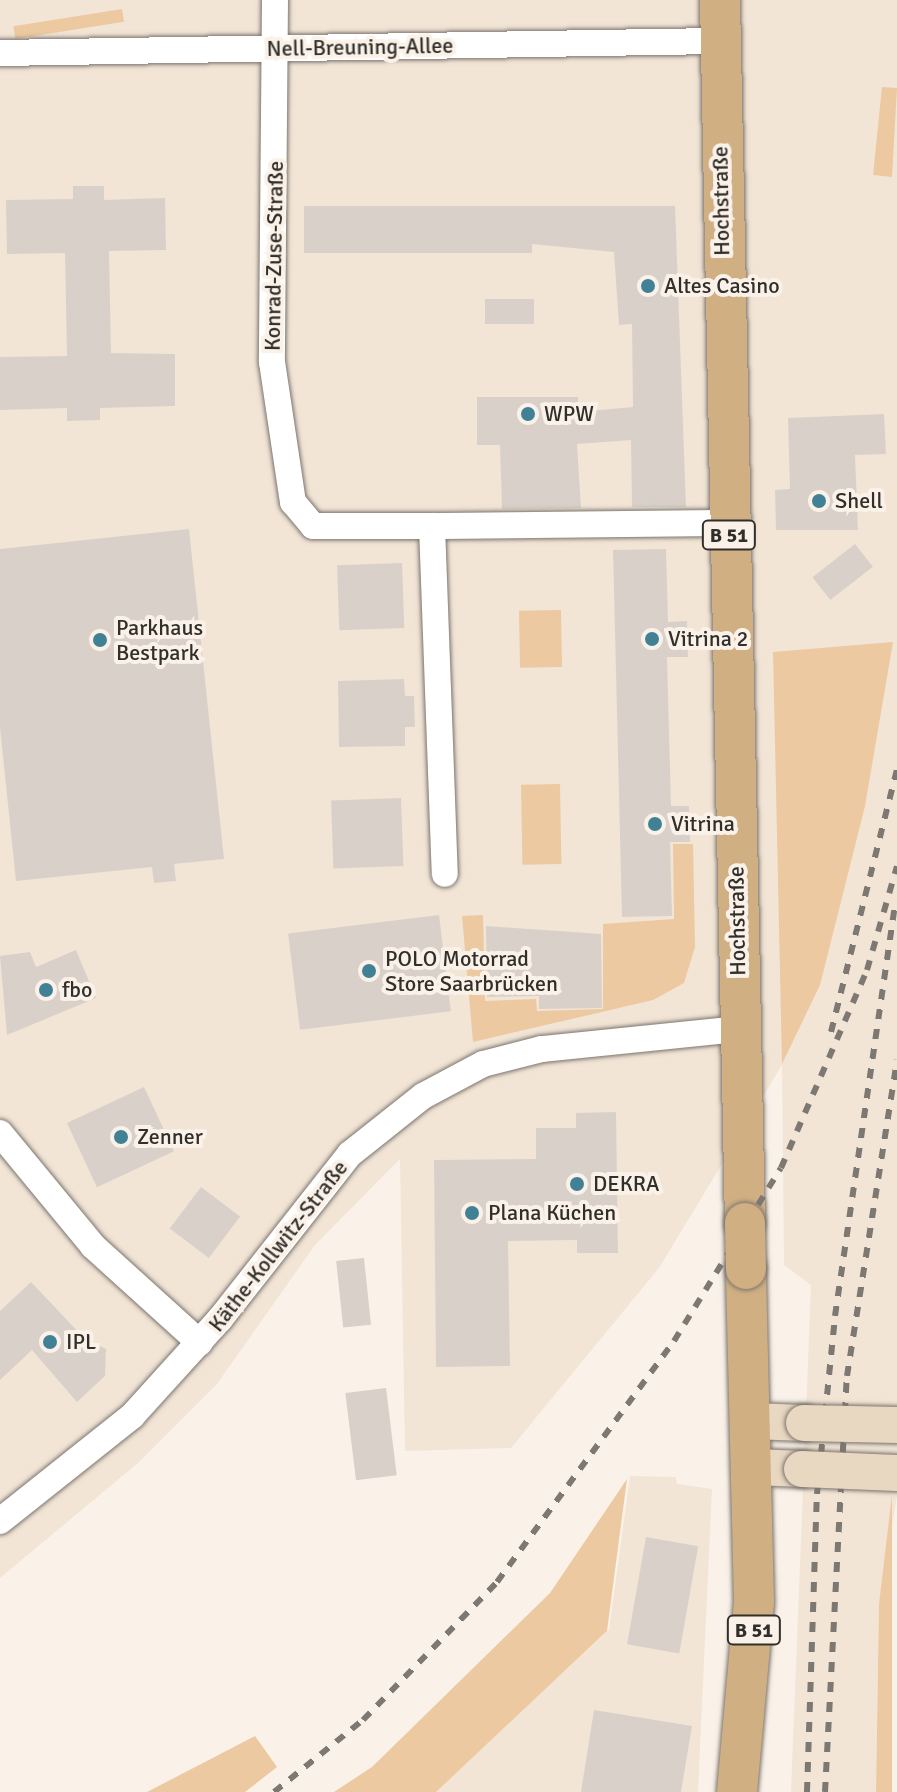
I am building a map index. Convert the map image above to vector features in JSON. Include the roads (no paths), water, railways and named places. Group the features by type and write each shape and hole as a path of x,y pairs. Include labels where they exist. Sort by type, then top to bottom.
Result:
{"main road":[{"name":"Hochstraße","path":"720,0 742,1158 755,1467 753,1653 737,1792"},
{"path":"752,1421 897,1425"},
{"path":"755,1467 897,1473"}],"street":[{"name":"Konrad-Zuse-Straße","path":"275,0 272,362 293,502 313,526 729,523"},
{"name":"Nell-Breuning-Allee","path":"0,53 719,41"},
{"path":"432,526 445,874"},
{"name":"Käthe-Kollwitz-Straße","path":"0,1521 98,1449 200,1343 350,1154 423,1096 483,1064 542,1049 739,1029"},
{"path":"0,1133 93,1246 200,1343"}],"railway":[{"path":"831,1032 897,769"},
{"path":"274,1792 363,1720 497,1582 674,1341 781,1168 867,970 897,866"},
{"path":"807,1792 817,1494 835,1316 895,906"},
{"path":"825,1792 847,1376 897,1060"}],"place":[{"name":"Altes Casino","path":"648,286"},
{"name":"WPW","path":"528,414"},
{"name":"Shell","path":"819,501"},
{"name":"Vitrina 2","path":"652,639"},
{"name":"Parkhaus Bestpark","path":"100,640"},
{"name":"Vitrina","path":"655,824"},
{"name":"POLO Motorrad Store Saarbrücken","path":"369,971"},
{"name":"fbo","path":"46,990"},
{"name":"Zenner","path":"121,1137"},
{"name":"DEKRA","path":"577,1184"},
{"name":"Plana Küchen","path":"472,1213"},
{"name":"IPL","path":"50,1342"}]}
